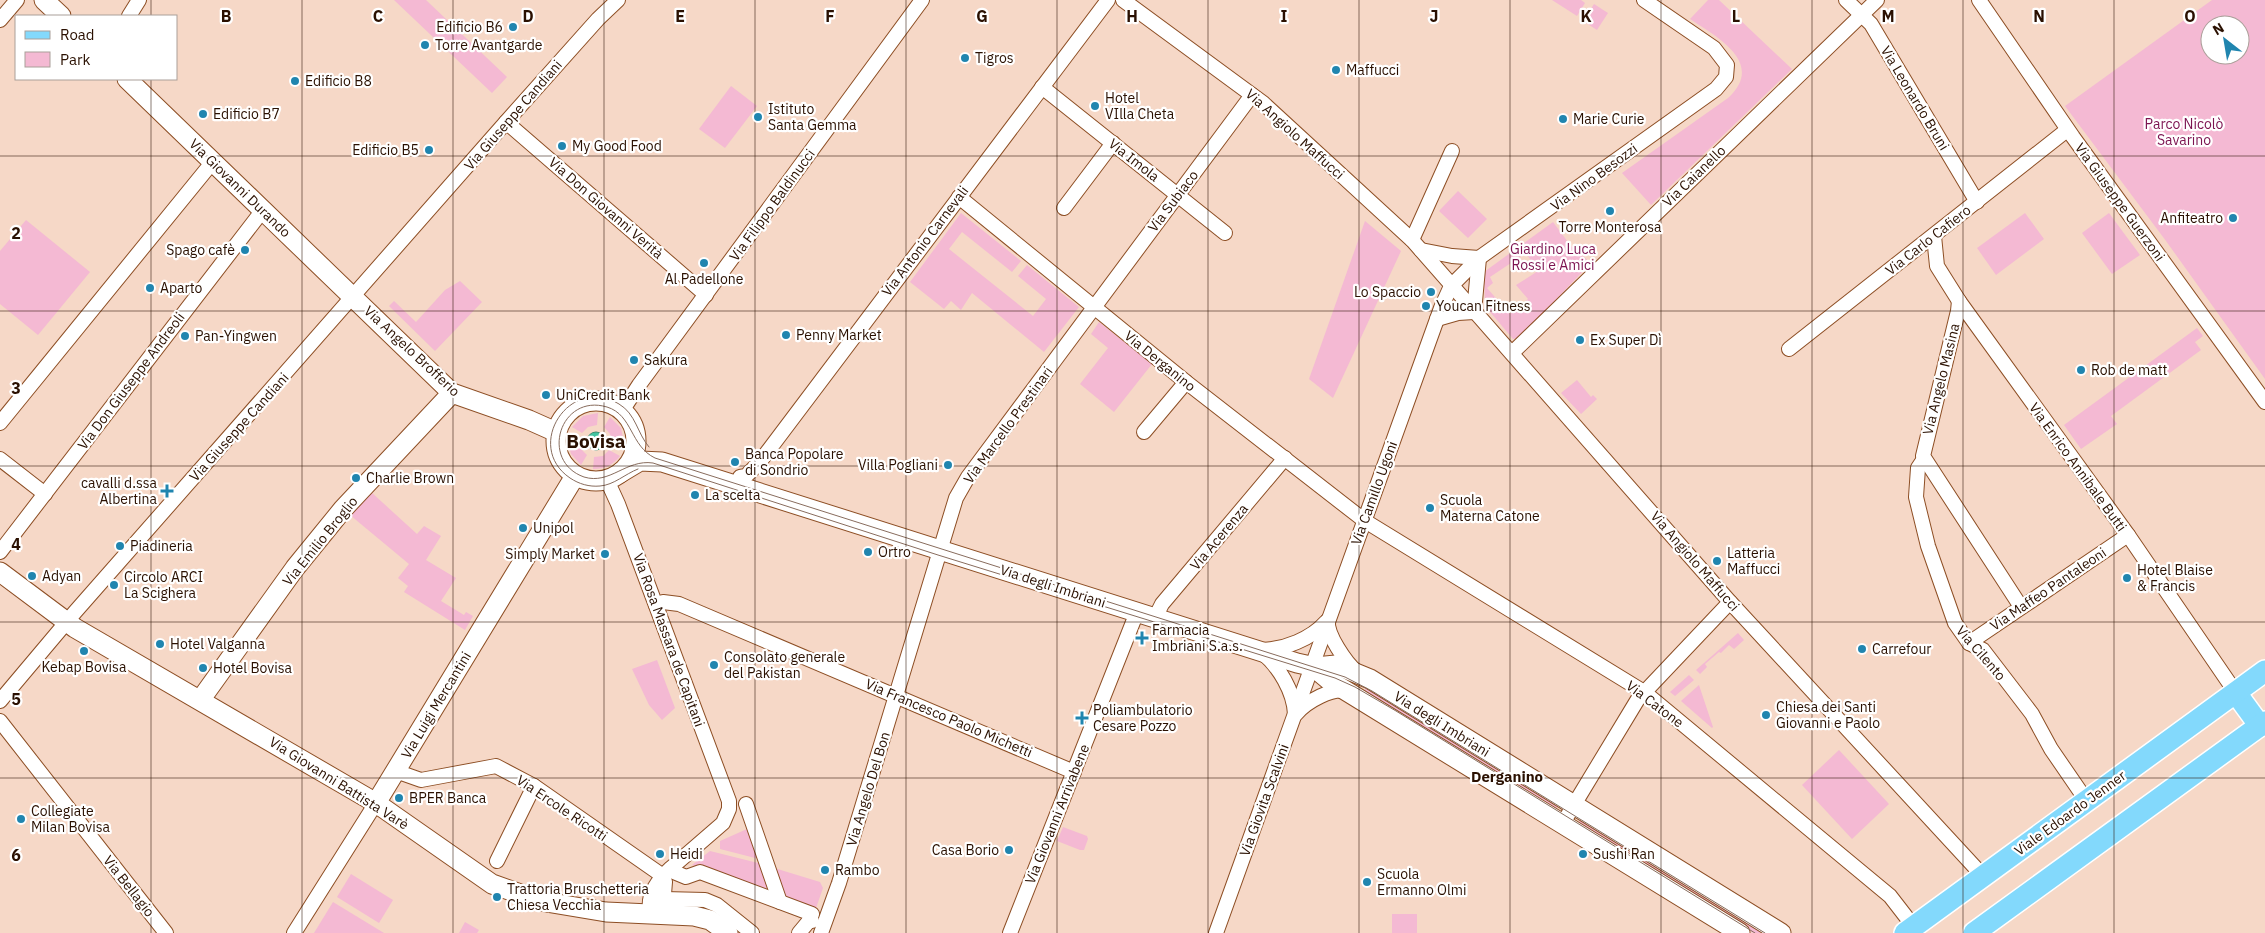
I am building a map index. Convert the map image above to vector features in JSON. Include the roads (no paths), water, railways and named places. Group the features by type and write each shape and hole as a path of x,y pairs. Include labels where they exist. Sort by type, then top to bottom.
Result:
{"main road":[{"name":"Viale Edoardo Jenner","path":"1909,930 2265,671"},
{"path":"1974,933 2263,724 2236,693"}],"street":[{"path":"0,20 17,0"},
{"path":"44,0 60,15"},
{"path":"130,15 140,0"},
{"name":"Via Giuseppe Candiani","path":"0,701 66,622 354,297 414,234 506,122 598,19 618,0"},
{"name":"Via Filippo Baldinucci","path":"622,411 623,407 922,0"},
{"name":"Via Antonio Carnevali","path":"740,477 746,476 759,463 1108,0"},
{"name":"Via Angiolo Maffucci","path":"1123,0 1252,95 1416,245 1730,602 1983,876"},
{"name":"Via Nino Besozzi","path":"1451,286 1479,258 1722,84 1727,72 1727,65 1714,48 1644,0"},
{"name":"Via Leonardo Bruni","path":"1846,0 1871,24 1977,202"},
{"name":"Via Caianello","path":"1512,353 1877,0"},
{"name":"Via Giuseppe Guerzoni","path":"1979,0 2067,130 2265,402"},
{"name":"Via Giovanni Durando","path":"127,80 354,297"},
{"name":"Via Imola","path":"1042,87 1225,233"},
{"name":"Via Subiaco","path":"1094,308 1252,95"},
{"name":"Via Don Giovanni Verità","path":"506,122 706,295"},
{"name":"Via Carlo Cafiero","path":"1789,350 2067,130"},
{"path":"1064,208 1113,143"},
{"path":"1437,319 1458,313 1474,312 1479,258 1452,256 1416,245 1452,151"},
{"path":"0,422 212,164"},
{"name":"Via Derganino","path":"959,197 1186,382 1365,521"},
{"name":"Via Don Giuseppe Andreoli","path":"0,552 262,210"},
{"name":"Via Enrico Annibale Butti","path":"1934,236 1937,266 1959,301 2128,535 2236,693"},
{"name":"Via Camillo Ugoni","path":"1312,666 1437,319 1451,286"},
{"name":"Via Angelo Brofferio","path":"354,297 452,393 529,420 556,432"},
{"name":"Via Angelo Masina","path":"1924,458 1959,301"},
{"name":"Via Marcello Prestinari","path":"897,696 956,498 968,477 1094,308"},
{"path":"1144,432 1186,382"},
{"name":"Via Emilio Broglio","path":"201,699 295,568 337,517 452,393"},
{"path":"584,402 605,402 622,411 634,429 636,444 634,454 629,464 614,476 592,481 575,476 564,466 557,453 556,432 566,414 584,402"},
{"name":"Via degli Imbriani","path":"634,429 643,450 662,462 681,479 738,497 762,494"},
{"name":"Via Acerenza","path":"1155,618 1162,604 1285,458"},
{"path":"1924,458 2021,607"},
{"name":"Via Cilento","path":"1924,458 1918,468 1916,497 1928,546 1955,623 1969,643 1982,650 2032,714 2051,750 2086,800"},
{"path":"0,459 45,494"},
{"name":"Via degli Imbriani","path":"614,476 640,461 662,462 1252,649 1312,666 1336,665 1362,675"},
{"name":"Via Luigi Mercantini","path":"294,933 397,769 575,476"},
{"name":"Via Rosa Massara de Capitani","path":"614,476 656,605 729,801 729,809 723,823 668,874"},
{"name":"Via degli Imbriani","path":"717,480 740,477 821,501 836,508 846,519 854,523"},
{"name":"Via Catone","path":"1365,521 1644,692 1890,896 1909,930"},
{"name":"Via Maffeo Pantaleoni","path":"1969,643 2128,535"},
{"name":"Via Giovanni Battista Varè","path":"0,572 66,622 201,699 376,803 489,878 540,901 606,912 703,918 717,923 728,933"},
{"name":"Via Francesco Paolo Michetti","path":"656,605 664,602 679,604 1074,772"},
{"path":"1563,823 1644,692 1730,602"},
{"name":"Via Giovanni Arrivabene","path":"1010,933 1137,612"},
{"name":"Via degli Imbriani","path":"1252,649 1267,650 1292,644 1318,629 1329,617"},
{"name":"Via degli Imbriani","path":"1329,617 1328,629 1340,651 1350,666 1362,675 1781,933"},
{"name":"Via degli Imbriani","path":"1252,649 1266,656 1279,672 1294,706 1294,717"},
{"name":"Via degli Imbriani","path":"1312,666 1349,692 1740,933"},
{"name":"Via Giovita Scalvini","path":"1216,933 1312,666"},
{"path":"1294,717 1302,708 1322,697 1339,690 1349,692"},
{"name":"Via Angelo Del Bon","path":"821,933 839,883 897,696"},
{"name":"Via Bellagio","path":"0,721 166,933"},
{"name":"Via Ercole Ricotti","path":"397,769 404,774 421,780 496,766 534,786 668,874"},
{"path":"497,861 534,786"},
{"path":"746,804 780,902"},
{"path":"668,874 686,877 700,872 812,914 810,921 799,933"},
{"path":"668,874 665,882 663,906 652,916 649,908 653,890 668,874"},
{"path":"664,899 705,900 717,905 752,933"}],"water":[{"path":"596,432 602,435 605,441 602,447 596,450 590,447 587,441 590,435"}],"tram line":[{"path":"638,469 610,484 600,486 584,485 570,478 557,464 551,449 552,433 558,418 570,406 584,398 601,397 625,408 633,418 649,447"},
{"path":"1755,933 1396,711 1355,687 1335,678 938,555 653,463 634,465 602,478 584,477 570,469 562,457 559,444 561,431 567,419 577,410 591,405 607,407 616,411 622,417 641,446 655,458 1345,677 1372,691 1765,933"}],"place":[{"name":"Edificio B6","path":"513,27"},
{"name":"Torre Avantgarde","path":"425,45"},
{"name":"Tigros","path":"965,58"},
{"name":"Maffucci","path":"1336,70"},
{"name":"Edificio B8","path":"295,81"},
{"name":"Hotel VIlla Cheta","path":"1095,106"},
{"name":"Edificio B7","path":"203,114"},
{"name":"Istituto Santa Gemma","path":"758,117"},
{"name":"Marie Curie","path":"1563,119"},
{"name":"My Good Food","path":"562,146"},
{"name":"Edificio B5","path":"429,150"},
{"name":"Torre Monterosa","path":"1610,211"},
{"name":"Anfiteatro","path":"2233,218"},
{"name":"Spago cafè","path":"245,250"},
{"name":"Al Padellone","path":"704,263"},
{"name":"Aparto","path":"150,288"},
{"name":"Lo Spaccio","path":"1431,292"},
{"name":"Youcan Fitness","path":"1426,306"},
{"name":"Penny Market","path":"786,335"},
{"name":"Pan-Yingwen","path":"185,336"},
{"name":"Ex Super Dì","path":"1580,340"},
{"name":"Sakura","path":"634,360"},
{"name":"Rob de matt","path":"2081,370"},
{"name":"UniCredit Bank","path":"546,395"},
{"name":"Banca Popolare di Sondrio","path":"735,462"},
{"name":"Villa Pogliani","path":"948,465"},
{"name":"Charlie Brown","path":"356,478"},
{"name":"cavalli d.ssa Albertina","path":"167,491"},
{"name":"La scelta","path":"695,495"},
{"name":"Scuola Materna Catone","path":"1430,508"},
{"name":"Unipol","path":"523,528"},
{"name":"Piadineria","path":"120,546"},
{"name":"Ortro","path":"868,552"},
{"name":"Simply Market","path":"605,554"},
{"name":"Latteria Maffucci","path":"1717,561"},
{"name":"Adyan","path":"32,576"},
{"name":"Hotel Blaise & Francis","path":"2127,578"},
{"name":"Circolo ARCI La Scighera","path":"114,585"},
{"name":"Farmacia Imbriani S.a.s.","path":"1142,638"},
{"name":"Hotel Valganna","path":"160,644"},
{"name":"Carrefour","path":"1862,649"},
{"name":"Kebap Bovisa","path":"84,651"},
{"name":"Consolato generale del Pakistan","path":"714,665"},
{"name":"Hotel Bovisa","path":"203,668"},
{"name":"Chiesa dei Santi Giovanni e Paolo","path":"1766,715"},
{"name":"Poliambulatorio Cesare Pozzo","path":"1082,718"},
{"name":"BPER Banca","path":"399,798"},
{"name":"Collegiate Milan Bovisa","path":"21,819"},
{"name":"Casa Borio","path":"1009,850"},
{"name":"Heidi","path":"660,854"},
{"name":"Sushi Ran","path":"1583,854"},
{"name":"Rambo","path":"825,870"},
{"name":"Scuola Ermanno Olmi","path":"1367,882"},
{"name":"Trattoria Bruschetteria Chiesa Vecchia","path":"497,897"}],"district":[{"name":"Bovisa","path":"596,441"},
{"name":"Derganino","path":"1507,776"}],"park label":[{"name":"Parco Nicolò Savarino","path":"2184,132"},
{"name":"Giardino Luca Rossi e Amici","path":"1553,258"}]}
